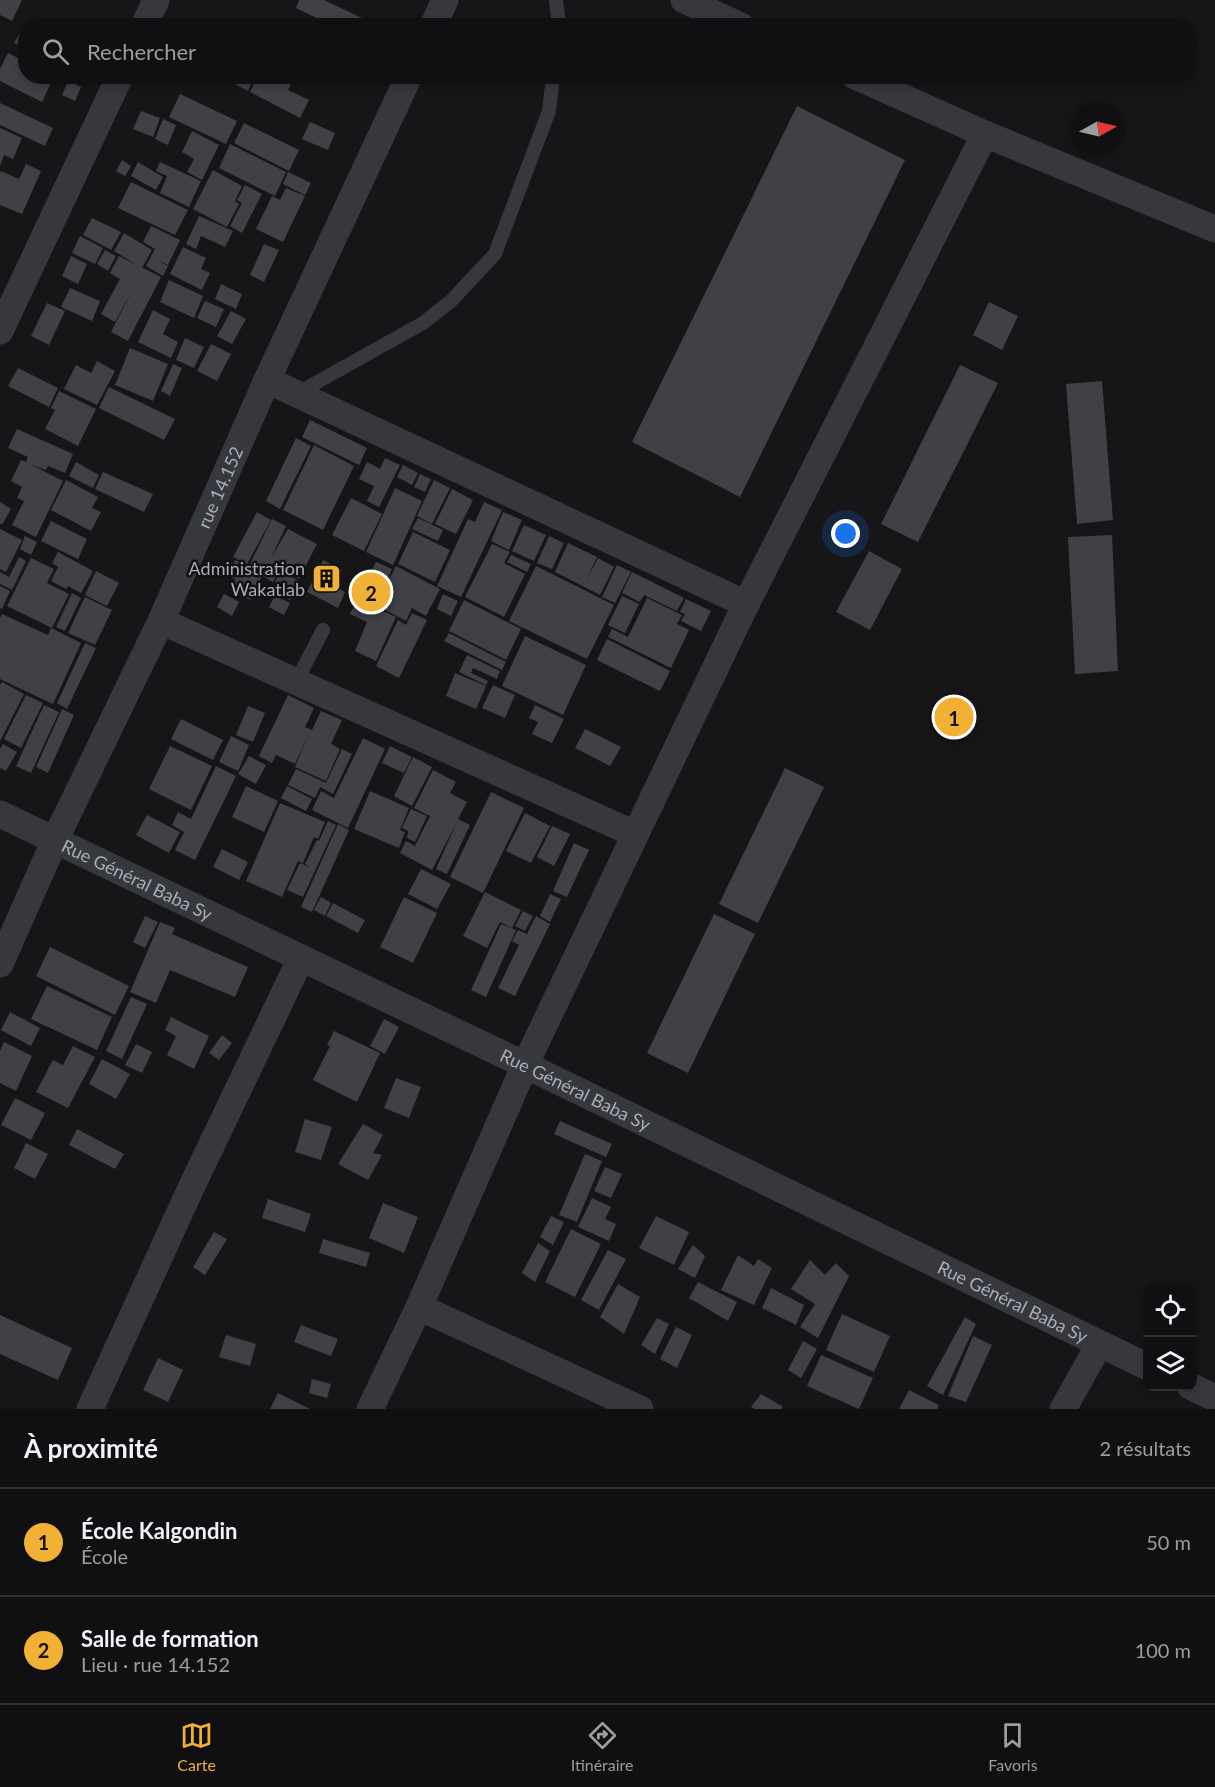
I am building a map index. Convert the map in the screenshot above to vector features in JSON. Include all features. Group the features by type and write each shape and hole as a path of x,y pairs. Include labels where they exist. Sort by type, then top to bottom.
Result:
{"street":[{"path":"148,18 156,0"},
{"path":"437,18 445,0"},
{"path":"684,0 723,18"},
{"path":"0,331 116,84"},
{"name":"rue 14.152","path":"0,964 55,840 161,621 267,380 405,84"},
{"path":"873,84 985,134 1215,229"},
{"path":"370,1409 419,1306 525,1065 635,834 746,604 985,134"},
{"path":"267,380 746,604"},
{"path":"161,621 297,680 635,834"},
{"name":"Rue Général Baba Sy","path":"0,814 1143,1365"},
{"path":"90,1409 190,1190 301,958"},
{"path":"419,1306 640,1409"},
{"path":"1063,1409 1099,1344"},
{"path":"1197,1389 1215,1398"}],"lane":[{"path":"556,0 558,18"},
{"path":"296,394 423,323 452,301 495,254 549,111 552,84"},
{"path":"297,680 323,630"}],"building":[{"path":"0,0 22,0 12,21 0,15"},
{"path":"299,0 324,0 362,18 317,18 296,8"},
{"path":"8,53 18,58 18,84 50,84 42,102 0,81 0,69"},
{"path":"67,84 81,87 75,101 62,95"},
{"path":"235,84 251,84 248,91"},
{"path":"254,84 291,84 288,90 309,100 300,118 250,92"},
{"path":"180,94 237,121 226,144 169,117"},
{"path":"0,103 53,128 45,146 0,125"},
{"path":"797,106 905,160 740,497 632,442"},
{"path":"141,111 160,118 153,137 133,129"},
{"path":"163,119 176,125 168,145 155,139"},
{"path":"310,122 335,133 328,150 302,139"},
{"path":"244,123 299,150 289,171 234,143"},
{"path":"0,128 22,138 13,159 4,155 0,166"},
{"path":"192,131 219,145 202,180 187,172 194,159 182,152"},
{"path":"230,144 286,172 275,196 219,168"},
{"path":"122,160 131,166 125,176 116,171"},
{"path":"138,162 163,177 156,190 131,176"},
{"path":"160,162 201,181 189,207 160,193 167,176 156,171"},
{"path":"26,164 41,171 22,214 0,205 0,173 1,171 19,179"},
{"path":"213,170 242,186 235,201 239,204 227,227 193,209"},
{"path":"288,172 311,183 305,195 283,184"},
{"path":"131,182 188,210 175,235 118,208"},
{"path":"245,185 262,194 242,233 230,226 242,203 237,200"},
{"path":"286,188 305,196 283,242 256,229 272,196 280,200"},
{"path":"199,216 233,231 225,247 201,236 196,249 186,244"},
{"path":"92,218 121,232 111,250 83,235"},
{"path":"151,226 180,240 168,265 157,260 168,266 163,276 146,266 155,249 143,242"},
{"path":"124,233 152,250 142,268 114,251"},
{"path":"80,236 103,248 95,264 72,253"},
{"path":"264,244 279,250 264,282 250,275"},
{"path":"183,247 206,258 201,269 210,273 202,290 170,274"},
{"path":"105,250 116,256 108,271 97,264"},
{"path":"71,256 87,264 78,284 62,276"},
{"path":"119,256 161,277 128,341 111,332 134,287 115,322 101,314 120,279 110,273"},
{"path":"169,280 203,296 194,318 160,302"},
{"path":"221,284 242,294 236,309 215,299"},
{"path":"70,288 100,301 92,321 61,307"},
{"path":"205,301 224,309 216,327 197,318"},
{"path":"989,302 1018,316 1002,350 973,335"},
{"path":"47,303 65,311 49,345 31,336"},
{"path":"153,310 170,319 163,334 178,342 171,358 138,342"},
{"path":"231,311 246,319 232,344 217,336"},
{"path":"185,338 204,347 194,368 176,360"},
{"path":"211,344 231,354 217,381 197,371"},
{"path":"130,348 168,364 153,401 115,385"},
{"path":"97,361 115,371 97,405 64,389 76,365 91,373"},
{"path":"173,364 182,368 170,396 161,391"},
{"path":"960,365 998,383 918,542 881,524"},
{"path":"18,368 58,388 49,407 8,386"},
{"path":"1102,381 1113,520 1077,524 1066,384"},
{"path":"109,387 175,419 164,440 99,408"},
{"path":"59,391 96,409 78,446 45,429 55,410 51,408"},
{"path":"310,420 367,448 359,465 302,437"},
{"path":"17,429 73,454 65,473 48,466 46,470 30,464 63,481 36,537 12,525 24,501 17,498 22,487 11,481 21,460 26,462 28,457 8,448"},
{"path":"296,438 311,446 280,509 266,501"},
{"path":"314,445 354,466 323,530 283,510"},
{"path":"385,458 400,465 379,507 367,501 374,486 359,479 367,462 380,469"},
{"path":"76,462 99,475 93,488 69,476"},
{"path":"403,465 418,473 412,485 397,477"},
{"path":"103,472 153,494 144,512 95,489"},
{"path":"420,474 431,479 425,492 414,487"},
{"path":"66,480 98,497 92,508 101,512 91,531 51,510"},
{"path":"434,480 450,488 432,524 417,516"},
{"path":"395,488 422,501 393,565 366,552"},
{"path":"452,489 473,500 456,534 435,524"},
{"path":"351,498 382,514 364,551 332,535"},
{"path":"0,502 11,509 2,525 0,523"},
{"path":"484,502 502,510 461,597 437,586 468,519 475,522"},
{"path":"257,512 271,520 247,564 233,557"},
{"path":"503,512 522,520 509,550 491,541"},
{"path":"418,518 443,530 438,541 412,529"},
{"path":"272,519 286,526 271,558 288,529 317,544 299,579 280,569 273,582 262,576 250,600 236,593 235,579 228,575 235,560 249,566"},
{"path":"51,521 87,539 78,559 41,541"},
{"path":"524,525 546,535 534,561 512,551"},
{"path":"0,529 22,540 6,572 0,569"},
{"path":"413,532 450,550 435,582 398,564"},
{"path":"1112,535 1118,671 1075,674 1068,537"},
{"path":"25,536 37,542 31,555 20,549"},
{"path":"549,536 564,543 552,569 537,563"},
{"path":"568,543 597,557 586,581 598,558 614,567 600,595 555,572"},
{"path":"492,544 510,552 504,563 525,574 504,617 465,597"},
{"path":"869,551 902,569 870,630 836,612"},
{"path":"58,552 93,571 81,593 68,586 66,589 51,581 58,567 52,563"},
{"path":"511,555 531,564 527,572 507,562"},
{"path":"19,557 26,561 12,590 0,584 0,572 9,577"},
{"path":"31,558 54,569 47,583 69,594 52,628 7,606"},
{"name":"Administration Wakatlab","path":"323,560 342,570 334,586 345,592 338,608 307,592"},
{"path":"376,562 392,569 374,608 396,617 376,661 355,651 367,622 350,614"},
{"path":"617,565 631,572 615,603 602,597"},
{"path":"396,566 440,589 426,616 412,608 406,621 376,605"},
{"path":"536,566 614,605 587,659 509,621"},
{"path":"96,571 119,583 107,606 85,595"},
{"path":"281,571 299,581 290,600 279,594 280,585 275,582"},
{"path":"632,572 684,598 677,611 644,595 640,602 622,593"},
{"path":"0,586 10,591 2,609 0,608"},
{"path":"72,593 81,598 65,631 56,627"},
{"path":"224,594 239,602 232,616 217,607"},
{"path":"443,594 458,601 451,616 437,609"},
{"path":"275,596 290,603 284,615 269,607"},
{"path":"622,596 639,604 625,633 608,625"},
{"path":"85,597 112,610 95,645 68,633"},
{"path":"647,598 682,615 677,624 689,630 671,668 608,637 612,629 628,637"},
{"path":"686,599 711,611 701,631 681,621 685,614 680,612"},
{"path":"464,600 521,629 506,660 449,631"},
{"path":"412,613 427,620 399,678 376,666 398,620 406,625"},
{"path":"2,614 48,635 51,628 81,643 53,704 0,679 0,618"},
{"path":"449,633 506,662 502,670 444,641"},
{"path":"525,636 586,665 563,715 502,686"},
{"path":"607,639 670,671 660,691 597,660"},
{"path":"85,643 96,648 67,709 57,703"},
{"path":"467,655 500,671 497,679 473,668 471,673 488,681 486,685 459,672"},
{"path":"455,673 486,686 476,709 446,696"},
{"path":"2,682 24,694 0,741 0,685"},
{"path":"493,685 515,695 505,718 482,708"},
{"path":"26,695 43,703 21,748 4,739"},
{"path":"288,695 314,708 305,727 312,730 321,711 342,720 331,744 340,749 326,781 295,767 309,733 295,764 276,755 272,763 259,756"},
{"path":"44,705 59,712 31,773 16,766"},
{"path":"535,705 564,719 552,743 532,734 538,722 529,718"},
{"path":"248,706 265,713 253,742 236,735"},
{"path":"62,709 74,715 48,773 36,767"},
{"path":"181,719 223,740 213,760 171,739"},
{"path":"585,729 621,747 610,766 575,748"},
{"path":"231,736 249,745 238,771 219,762"},
{"path":"363,738 385,749 348,828 312,810 321,791 334,798"},
{"path":"3,744 17,752 6,771 0,768 0,749"},
{"path":"170,746 212,766 191,810 149,789"},
{"path":"390,746 412,757 404,773 382,763"},
{"path":"342,749 352,754 333,794 320,787 315,798 288,785 296,769 326,783"},
{"path":"249,756 266,765 256,784 238,774"},
{"path":"413,757 432,767 412,806 394,796"},
{"path":"216,766 236,776 195,860 175,850 184,832 172,825 178,812 191,819"},
{"path":"785,768 824,787 758,923 719,904"},
{"path":"433,770 456,782 450,793 467,802 458,819 470,825 447,874 436,869 457,822 432,870 400,853 406,841 415,846 430,816 414,808"},
{"path":"246,786 278,801 264,832 232,817"},
{"path":"287,786 312,799 306,811 281,798"},
{"path":"370,791 409,808 400,830 405,832 399,848 354,829"},
{"path":"491,792 524,808 483,893 450,877"},
{"path":"280,803 325,822 318,839 314,837 303,863 298,861 282,897 246,881"},
{"path":"411,809 427,816 415,842 407,838 408,831 402,828"},
{"path":"525,813 550,826 531,863 506,851"},
{"path":"147,815 180,832 169,853 136,835"},
{"path":"328,821 336,825 303,897 287,890 300,863 309,867 305,864"},
{"path":"338,824 349,830 312,912 301,907"},
{"path":"552,826 570,834 554,866 537,857"},
{"path":"574,843 589,850 567,897 553,891"},
{"path":"222,849 248,862 239,880 213,867"},
{"path":"421,869 451,884 437,909 408,894"},
{"path":"485,892 521,910 512,928 500,922 487,948 463,936"},
{"path":"550,894 561,899 550,922 540,916"},
{"path":"321,897 331,903 325,916 314,910"},
{"path":"404,897 437,913 413,963 380,947"},
{"path":"333,903 365,920 358,933 326,916"},
{"path":"523,911 533,916 525,931 515,926"},
{"path":"714,914 755,934 688,1073 647,1053"},
{"path":"145,916 158,922 145,948 133,942"},
{"path":"536,916 550,924 515,996 498,988 519,945 512,941 518,930 527,934"},
{"path":"160,922 175,928 172,934 248,967 235,997 170,970 156,1003 130,992"},
{"path":"501,924 516,930 486,997 471,990"},
{"path":"50,947 129,986 115,1015 36,976"},
{"path":"47,986 112,1017 97,1050 31,1019"},
{"path":"131,997 147,1004 122,1059 106,1051"},
{"path":"10,1012 40,1028 31,1046 1,1030"},
{"path":"171,1017 209,1036 194,1069 167,1055 176,1036 165,1030"},
{"path":"384,1019 399,1027 385,1054 370,1046"},
{"path":"334,1031 380,1053 357,1102 313,1080 330,1046 327,1045"},
{"path":"222,1035 232,1043 219,1060 209,1053"},
{"path":"4,1042 32,1056 16,1091 0,1083 0,1051"},
{"path":"136,1044 152,1052 142,1073 125,1065"},
{"path":"73,1046 95,1057 68,1108 36,1092 53,1060 63,1065"},
{"path":"102,1059 130,1074 116,1099 89,1084"},
{"path":"396,1078 421,1087 409,1118 384,1108"},
{"path":"15,1098 45,1113 31,1140 1,1125"},
{"path":"305,1119 332,1127 321,1160 295,1152"},
{"path":"560,1121 612,1144 606,1157 554,1134"},
{"path":"363,1124 383,1135 373,1153 382,1155 368,1180 338,1164"},
{"path":"77,1129 124,1154 115,1169 69,1145"},
{"path":"26,1143 48,1154 35,1179 14,1168"},
{"path":"585,1154 602,1161 577,1222 559,1215"},
{"path":"605,1167 622,1174 611,1198 594,1191"},
{"path":"592,1198 611,1207 605,1219 616,1224 609,1241 578,1227"},
{"path":"268,1199 311,1214 305,1232 262,1218"},
{"path":"383,1203 418,1217 404,1253 369,1238"},
{"path":"551,1216 564,1222 553,1245 540,1237"},
{"path":"656,1216 689,1232 674,1265 639,1248"},
{"path":"571,1229 601,1244 575,1297 545,1282"},
{"path":"214,1232 227,1239 205,1275 193,1267"},
{"path":"323,1239 370,1253 366,1267 319,1253"},
{"path":"538,1243 550,1251 535,1282 522,1273"},
{"path":"693,1245 705,1256 695,1278 678,1269"},
{"path":"608,1250 626,1259 599,1310 581,1300"},
{"path":"738,1255 754,1266 758,1259 772,1268 754,1305 721,1290"},
{"path":"810,1260 825,1275 836,1263 849,1276 818,1338 800,1327 815,1304 791,1289"},
{"path":"698,1282 737,1302 728,1321 689,1298"},
{"path":"618,1284 640,1297 624,1334 600,1317"},
{"path":"771,1288 804,1305 796,1325 762,1308"},
{"path":"842,1314 890,1336 874,1372 826,1350"},
{"path":"0,1315 72,1348 58,1380 0,1354"},
{"path":"965,1317 976,1324 943,1395 927,1386"},
{"path":"657,1318 669,1324 655,1354 641,1345"},
{"path":"301,1325 338,1339 331,1356 294,1342"},
{"path":"676,1327 692,1335 677,1368 660,1359"},
{"path":"226,1335 256,1344 250,1366 219,1357"},
{"path":"973,1336 992,1345 966,1402 948,1396"},
{"path":"803,1341 817,1349 801,1378 788,1370"},
{"path":"821,1355 873,1378 859,1409 807,1386"},
{"path":"158,1358 183,1370 168,1402 143,1390"},
{"path":"312,1379 331,1384 327,1398 309,1393"},
{"path":"909,1390 939,1405 937,1409 899,1409"},
{"path":"278,1393 310,1409 270,1409"},
{"path":"761,1394 783,1407 781,1409 755,1409 751,1407"}],"place":[{"name":"Administration Wakatlab","path":"326,578"},
{"name":"Salle de formation","path":"371,592"},
{"name":"École Kalgondin","path":"954,717"}]}
